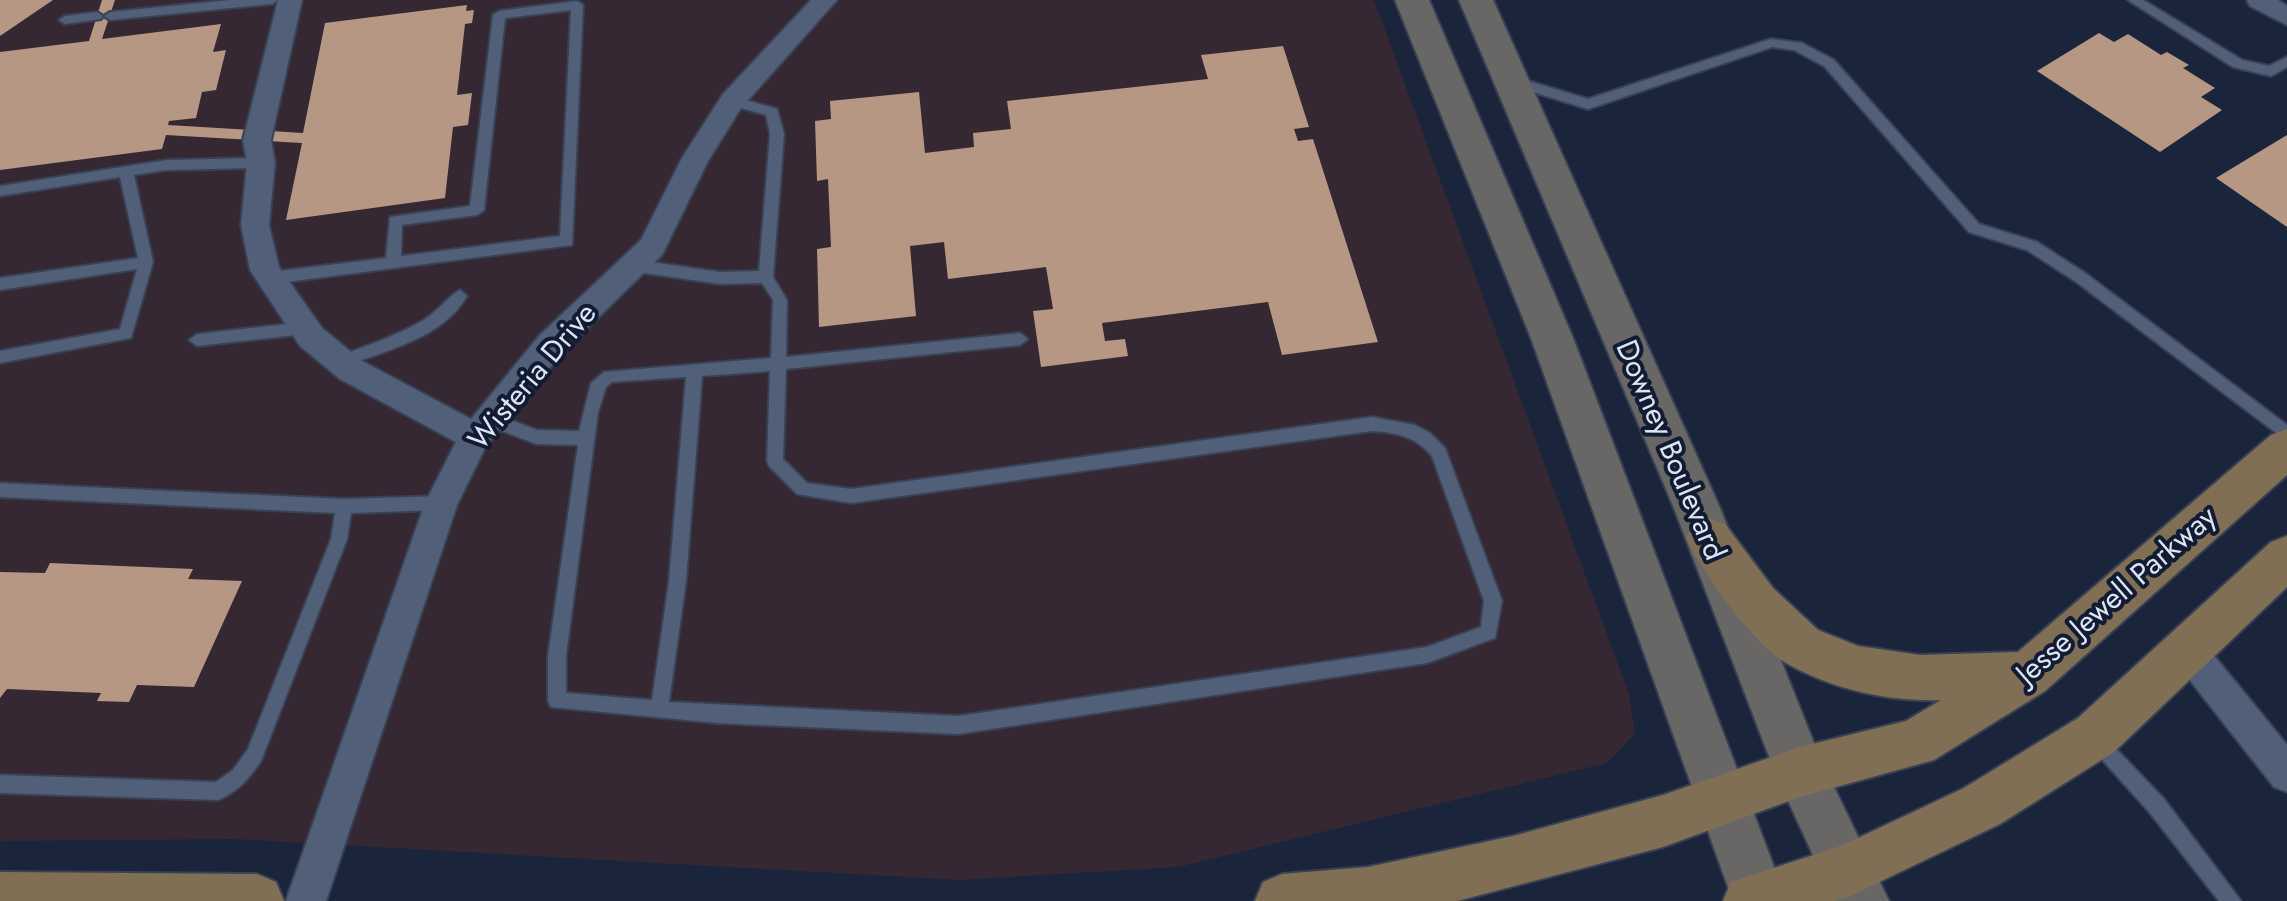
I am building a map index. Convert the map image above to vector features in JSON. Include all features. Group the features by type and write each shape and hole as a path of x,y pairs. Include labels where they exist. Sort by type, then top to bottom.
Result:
{"main road":[{"path":"1412,0 1552,338 1757,900 1855,885 2092,736 2287,557"},
{"name":"Downey Boulevard","path":"1476,0 1709,538 1800,772 1855,885"},
{"name":"Jesse Jewell Parkway","path":"1282,901 1368,894 1513,862 1663,821 1800,772 1916,743 2028,675 2287,448"},
{"path":"1709,538 1756,603 1801,646 1857,669 1920,678 2028,675"},
{"path":"0,899 257,901"}],"street":[{"path":"290,0 257,140 261,163 255,225 265,270 305,328 340,362 482,428"},
{"name":"Wisteria Drive","path":"306,901 441,503 482,428 550,345 652,247 696,158 732,101 825,0"},
{"path":"2259,0 2287,17"},
{"path":"2186,648 2287,774"}],"lane":[{"path":"65,20 272,0"},
{"path":"2134,0 2238,64 2271,71 2287,61"},
{"path":"271,278 393,263 567,241 577,5 499,15 477,210 395,221 393,263"},
{"path":"1510,81 1588,104 1771,43 1797,46 1829,63 1974,228 2032,246 2080,277 2287,434"},
{"path":"732,101 772,112 777,134 766,277 780,300 778,364 775,461 803,489 851,496 1372,424 1406,428 1426,435 1439,453 1493,601 1489,632 1427,655 958,725 717,714 557,701 557,656 586,438 599,383 609,376 778,364 1020,339"},
{"path":"0,191 167,165 261,163"},
{"path":"0,357 126,334 146,262 126,172"},
{"path":"0,284 146,262"},
{"path":"630,265 720,278 766,277"},
{"path":"340,362 421,329 454,309 460,296"},
{"path":"197,340 305,328"},
{"path":"659,708 673,644 685,447 695,369"},
{"path":"482,428 536,437 586,438"},
{"path":"0,490 344,506 441,503"},
{"path":"0,784 218,791 240,776 255,755 339,539 344,506"},
{"path":"2092,736 2157,806 2231,901"}],"shaded area":[{"path":"0,0 1374,0 1629,694 1635,734 1607,763 1178,867 959,880 235,839 0,841"}],"building":[{"path":"0,0 53,0 0,36"},
{"path":"102,0 115,0 102,39 221,24 213,52 226,50 216,90 202,92 196,118 169,121 168,125 303,133 325,23 467,5 466,11 474,10 472,23 465,24 457,95 472,93 468,125 453,127 445,198 286,220 302,143 166,135 162,149 0,170 0,52 89,41"},
{"path":"2099,33 2114,42 2128,34 2161,55 2167,52 2189,65 2183,68 2215,88 2201,97 2222,110 2160,152 2037,71"},
{"path":"1283,46 1309,127 1294,129 1298,141 1313,139 1378,342 1282,355 1268,302 1102,323 1105,341 1125,339 1128,356 1041,367 1033,311 1053,309 1046,267 948,279 944,242 910,246 916,316 819,327 817,249 831,247 828,179 817,181 815,121 831,119 830,101 919,92 925,153 974,147 973,133 1011,129 1007,101 1208,79 1201,55"},
{"path":"2287,135 2287,227 2216,178"},
{"path":"50,563 193,569 188,579 242,581 194,687 137,685 129,702 97,701 101,693 7,689 0,698 0,572 45,573"}]}
